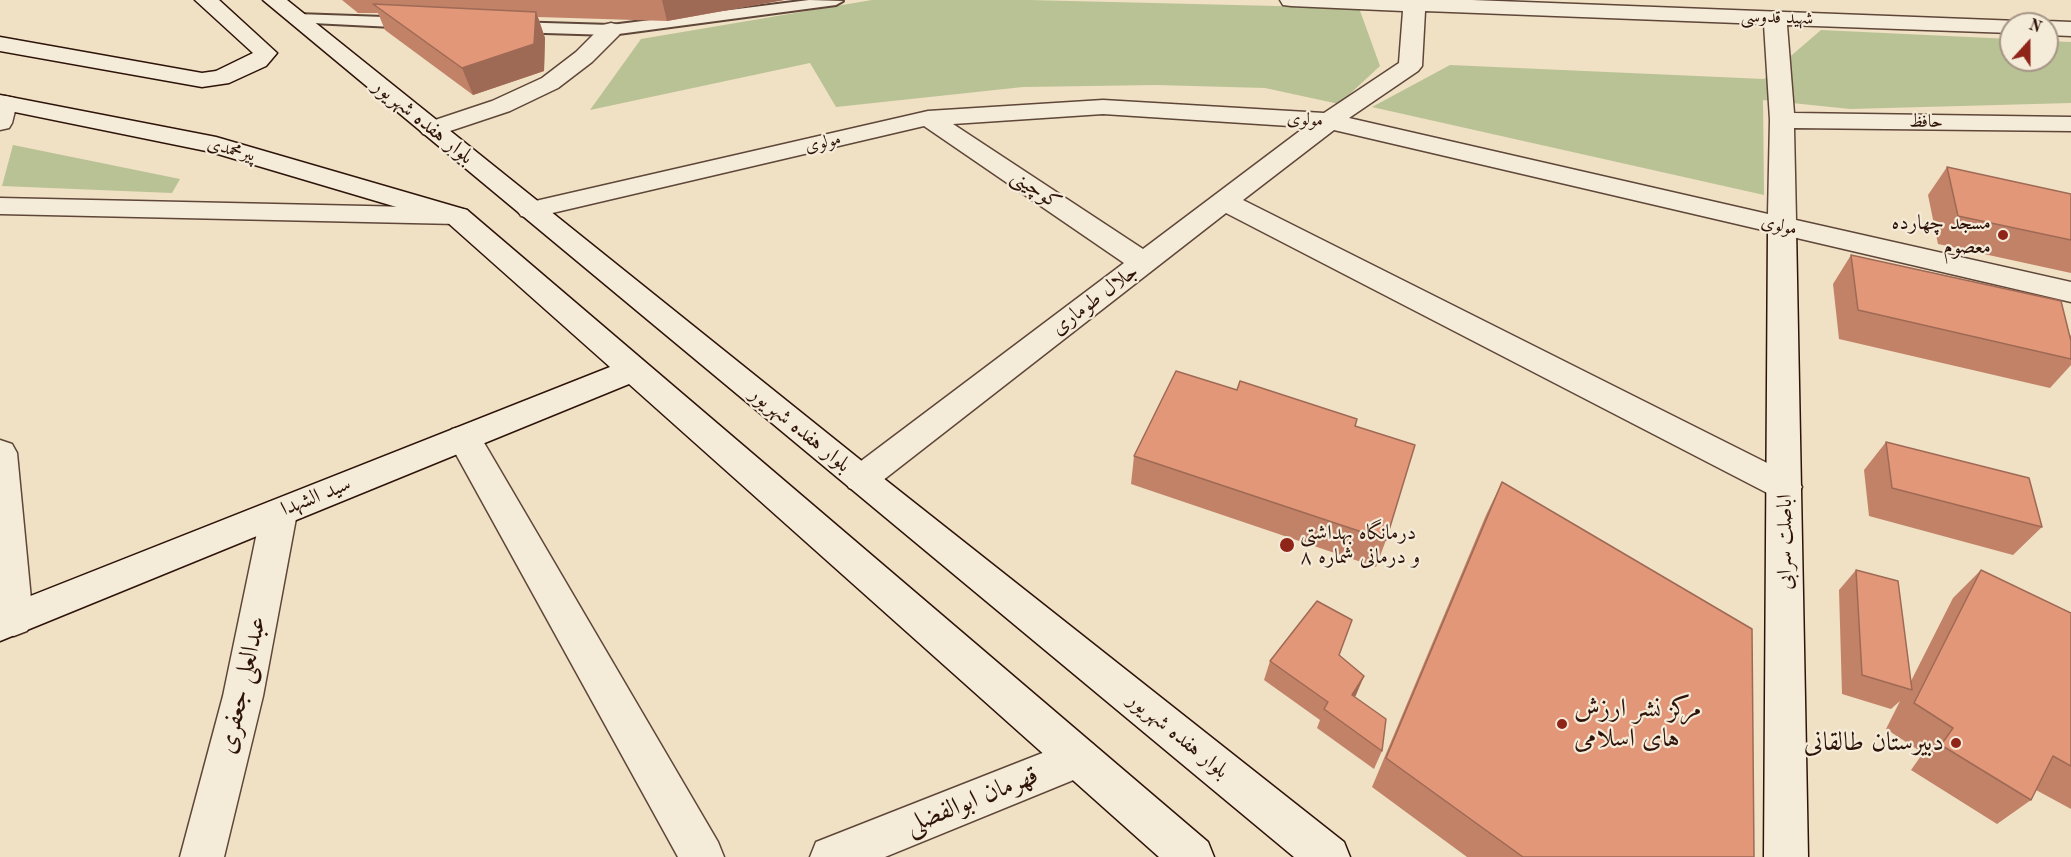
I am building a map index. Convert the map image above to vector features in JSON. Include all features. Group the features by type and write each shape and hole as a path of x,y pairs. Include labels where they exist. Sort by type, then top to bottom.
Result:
{"street":[{"path":"0,44 202,80 221,78 258,61 266,53 206,0"},
{"name":"شهید قدوسی","path":"1291,0 1999,26"},
{"name":"جلال طوماری","path":"861,479 1329,121 1410,66 1414,5"},
{"name":"بلوار هفده شهریور","path":"286,10 1328,857"},
{"name":"اباصلت سرابی","path":"1775,18 1782,120 1786,857"},
{"path":"432,129 501,106 550,83 584,57 611,30"},
{"name":"مولوی","path":"531,210 928,118 1103,107 1329,121 2071,292"},
{"name":"پیرمحمدی","path":"2,109 216,145 457,216"},
{"name":"کوچینی","path":"928,118 1144,263"},
{"name":"حافظ","path":"1782,120 2071,124"},
{"path":"1223,201 1785,487"},
{"path":"0,206 457,216 1192,857"},
{"name":"سید الشهدا","path":"7,622 633,370"},
{"path":"464,438 702,857"},
{"path":"0,453 7,622"},
{"name":"عبدالعلی جعفری","path":"202,857 243,696 279,513"},
{"name":"قهرمان ابوالفضلی","path":"832,857 1078,758"}],"lane":[{"path":"495,26 611,30 836,1"},
{"path":"286,10 425,24"}],"green space":[{"path":"872,0 1029,0 1359,8 1380,66 1339,104 1265,88 1156,85 1023,87 836,107 810,63 590,110 641,39"},
{"path":"1821,30 1999,38 1999,72 2059,72 2059,42 2071,42 2071,103 1850,109 1763,100 1764,195 1372,107 1450,65 1764,79"},
{"path":"13,145 180,179 172,193 2,186"}],"building":[{"path":"373,4 536,12 534,44 462,68"},
{"path":"1947,167 2071,194 2071,240 1958,216"},
{"path":"1851,255 2061,301 2071,341 2071,359 1858,310"},
{"path":"1176,371 1237,390 1240,381 1357,419 1355,426 1415,445 1386,540 1134,456"},
{"path":"1886,442 2029,478 2042,527 1892,488"},
{"name":"مرکز نشر ارزش های اسلامی","path":"1502,482 1752,629 1754,857 1523,857 1386,758"},
{"path":"1856,570 1898,581 1912,690 1862,675"},
{"path":"1981,570 2071,613 2071,766 2053,756 2031,800 1941,745 1953,728 1914,703"},
{"path":"1317,601 1352,620 1339,655 1364,676 1352,695 1386,719 1382,751 1324,709 1328,702 1270,661"}],"place":[{"name":"مسجد چهارده معصوم","path":"2003,235"},
{"name":"درمانگاه بهداشتی و درمانی شماره ۸","path":"1287,545"},
{"name":"مرکز نشر ارزش های اسلامی","path":"1562,724"},
{"name":"دبیرستان طالقانی","path":"1956,743"}]}
